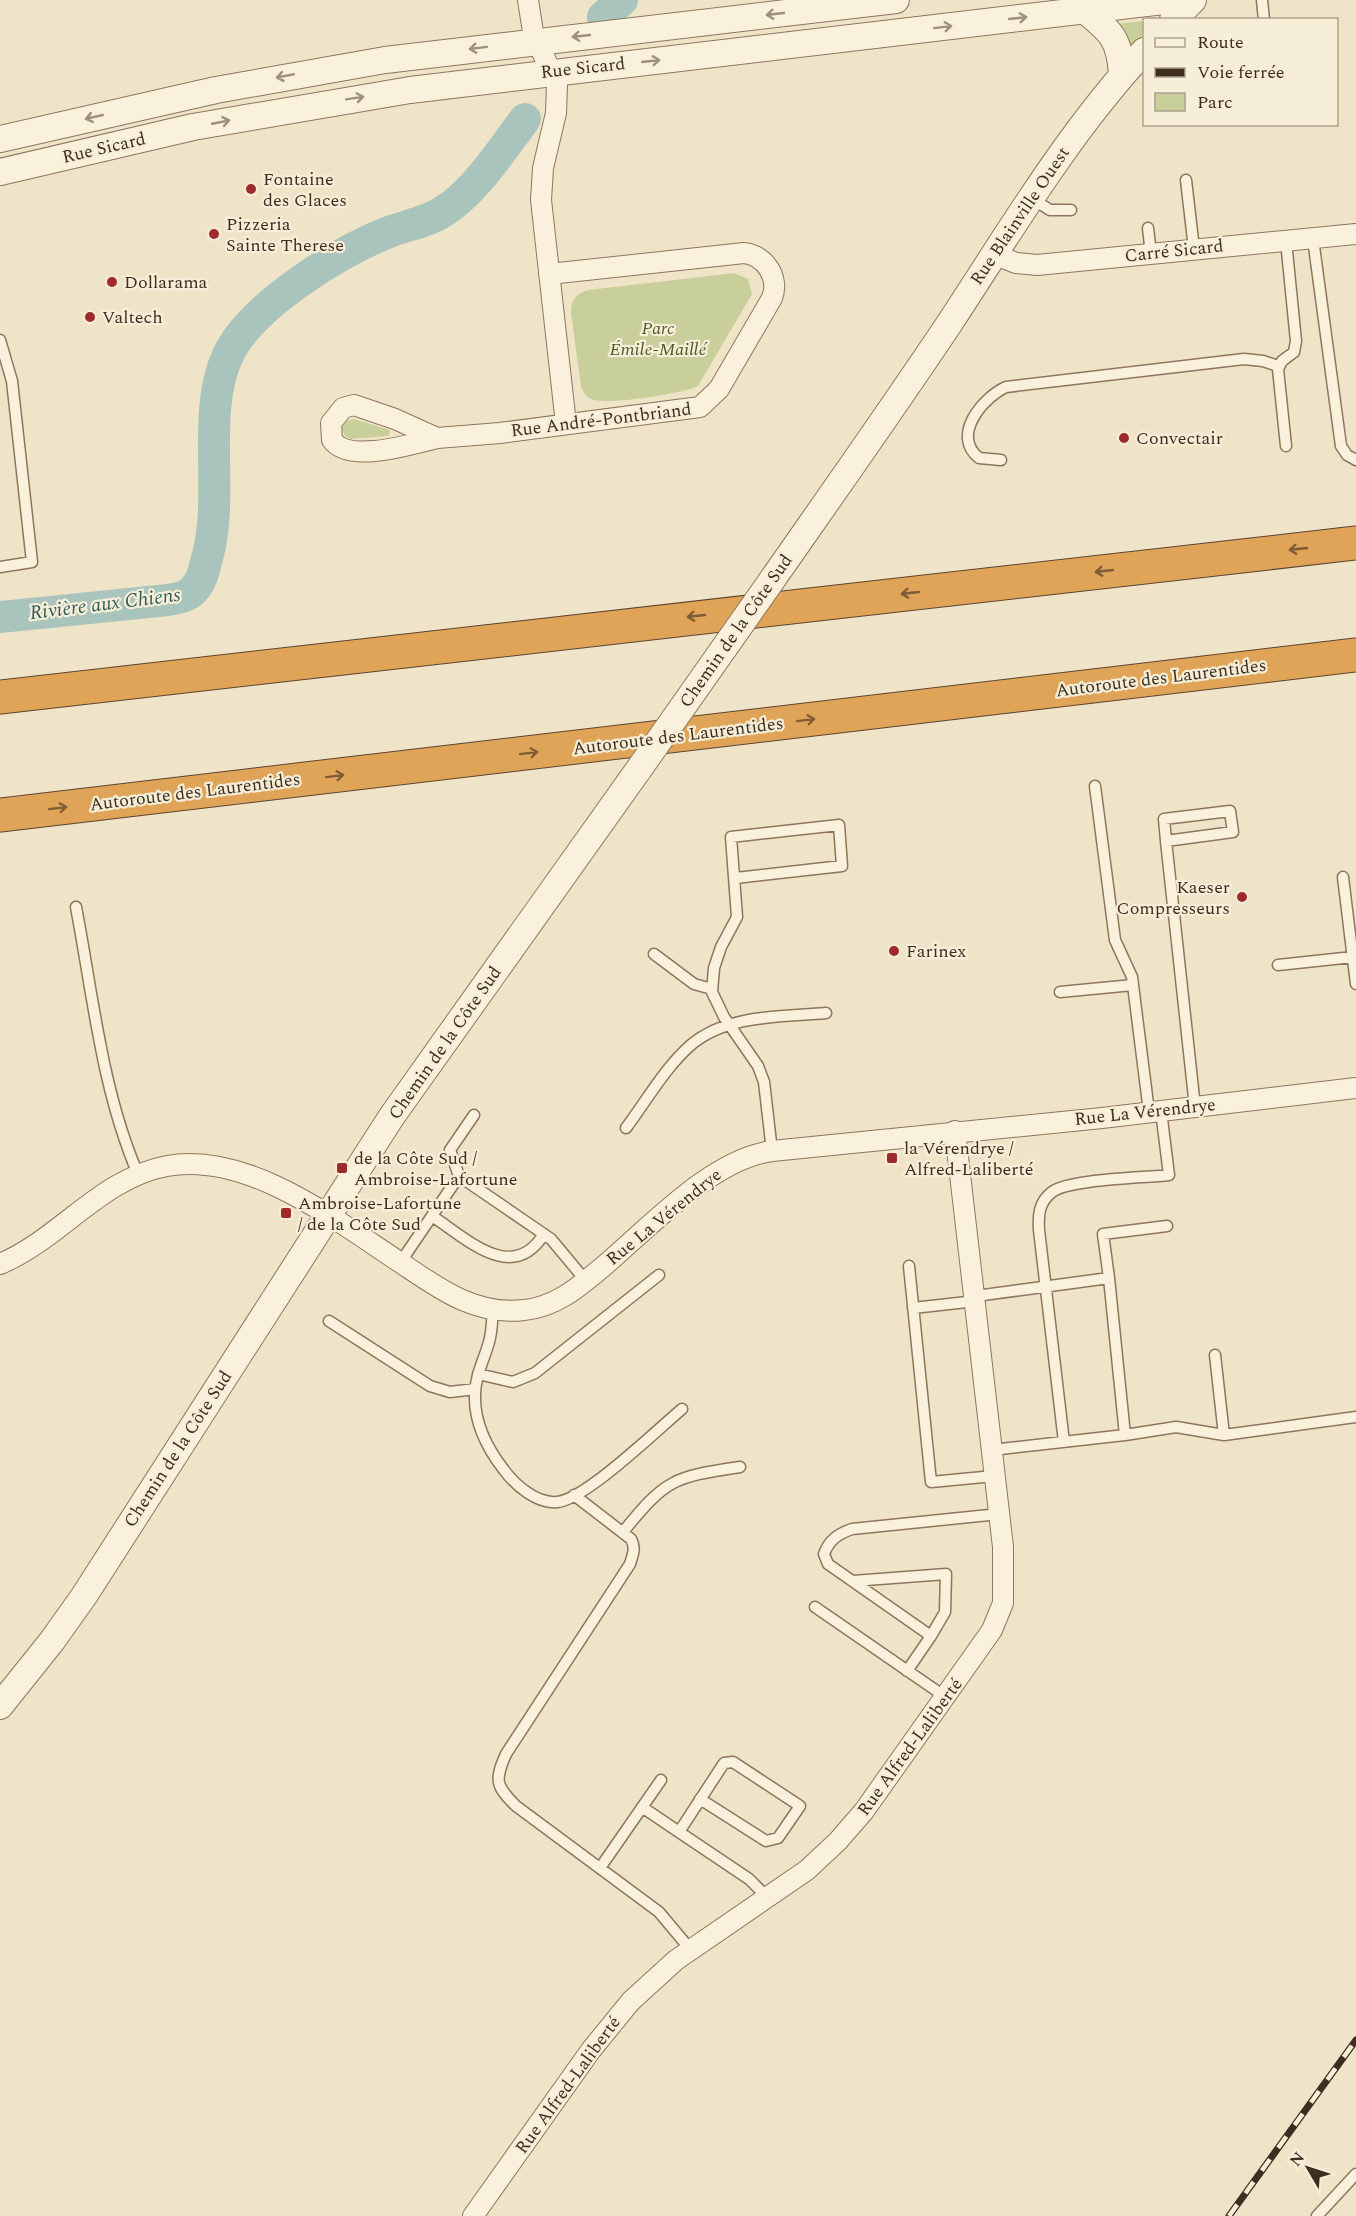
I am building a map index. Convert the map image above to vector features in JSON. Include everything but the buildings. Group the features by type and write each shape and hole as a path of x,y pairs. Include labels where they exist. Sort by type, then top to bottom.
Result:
{"highway":[{"path":"0,697 1356,543"},
{"name":"Autoroute des Laurentides","path":"0,815 1356,655"}],"street":[{"path":"528,0 536,41 557,85 557,104 541,186 566,424"},
{"path":"896,0 900,32"},
{"name":"Rue Sicard","path":"0,139 186,97 377,61 896,0"},
{"name":"Rue Sicard","path":"0,172 193,127 352,98 551,71 1172,0"},
{"path":"1175,18 1194,0"},
{"path":"1084,10 1104,26 1114,38 1120,51 1122,75"},
{"name":"Rue Blainville Ouest","path":"905,389 1080,126 1143,52"},
{"path":"186,97 193,127"},
{"name":"Carré Sicard","path":"994,254 1016,263 1037,265 1356,234"},
{"name":"Rue André-Pontbriand","path":"437,438 354,405 338,411 329,429 335,444 344,450 357,452 437,438 690,410 705,404 719,389 768,305 775,286 768,266 756,257 744,254 549,274"},
{"name":"Chemin de la Côte Sud","path":"0,1706 78,1604 418,1078 639,769 905,389"},
{"name":"Rue La Vérendrye","path":"0,1264 27,1251 107,1192 138,1174 179,1165 224,1167 256,1177 327,1217 461,1301 493,1310 522,1311 554,1302 586,1281 717,1172 750,1156 772,1151 1356,1088"},
{"name":"Rue Alfred-Laliberté","path":"473,2216 617,2016 664,1969 690,1949 807,1870 838,1841 864,1811 984,1645 1003,1603 1004,1578 999,1514 976,1298 955,1131"}],"lane":[{"path":"1262,0 1264,18"},
{"path":"1186,180 1194,249"},
{"path":"1031,198 1050,210 1071,210"},
{"path":"1148,228 1151,254"},
{"path":"1314,238 1341,446 1347,455 1356,460"},
{"path":"1278,366 1294,352 1296,347 1286,241"},
{"path":"0,340 12,381 32,562 0,567"},
{"path":"1001,460 979,458 969,446 968,439 972,422 982,405 996,392 1006,387 1244,359 1263,361 1278,366"},
{"path":"1278,366 1286,446"},
{"path":"1064,1442 1038,1216 1045,1199 1053,1192 1069,1185 1169,1175 1155,1111 1132,977 1115,940 1095,786"},
{"path":"1166,840 1233,832 1230,811 1164,819 1166,840 1195,1107"},
{"path":"736,878 842,866 839,825 731,837 736,878 737,917 721,947 714,968 712,989 716,1003 751,1053 764,1082 772,1151"},
{"path":"1343,877 1356,984"},
{"path":"76,907 112,1099 125,1143 138,1174"},
{"path":"654,954 694,984 712,989"},
{"path":"1278,965 1353,957"},
{"path":"1060,992 1133,985"},
{"path":"626,1128 680,1055 701,1037 750,1019 826,1013"},
{"path":"474,1115 450,1150 459,1176 544,1234 586,1281"},
{"path":"400,1263 459,1176"},
{"path":"432,1216 498,1257 519,1257 535,1246 544,1234"},
{"path":"1125,1435 1104,1234 1167,1226"},
{"path":"909,1266 931,1482 994,1476"},
{"path":"478,1374 513,1382 535,1373 659,1275"},
{"path":"913,1308 1109,1278"},
{"path":"493,1310 490,1339 475,1389 475,1412 489,1449 512,1480 542,1499 556,1502 574,1495 599,1478 682,1409"},
{"path":"329,1321 430,1386 450,1392 475,1389"},
{"path":"1215,1355 1224,1435"},
{"path":"992,1450 1176,1427 1224,1435 1356,1417"},
{"path":"623,1532 652,1499 670,1483 690,1474 740,1467"},
{"path":"574,1495 623,1532 635,1547 630,1564 506,1754 498,1780 502,1793 516,1806 659,1912 690,1949"},
{"path":"931,1636 825,1559 826,1546 839,1534 852,1529 999,1514"},
{"path":"853,1581 946,1574 945,1612 907,1671"},
{"path":"815,1607 946,1698"},
{"path":"679,1832 700,1799 724,1763 733,1762 800,1806 778,1838 766,1841 700,1799"},
{"path":"600,1868 661,1780"},
{"path":"642,1807 749,1879 768,1898"},
{"path":"1317,2216 1356,2174"}],"green space":[{"path":"1143,21 1143,36 1131,49 1116,24"},
{"name":"Parc Émile-Maillé","path":"734,273 748,279 752,294 698,386 664,395 630,400 602,401 594,400 586,395 581,387 571,313 573,301 578,295 589,290"},
{"path":"354,419 390,430 389,436 350,439 344,435 342,427 347,421"}],"waterway":[{"name":"Rivière aux Chiens","path":"603,17 622,0"},
{"name":"Rivière aux Chiens","path":"0,617 168,600 190,593 202,575 212,537 214,430 220,378 228,355 240,336 276,300 323,266 346,252 389,232 431,218 455,203 488,169 525,119"}],"railway":[{"path":"1229,2216 1356,2040"}],"place":[{"name":"Fontaine des Glaces","path":"251,189"},
{"name":"Pizzeria Sainte Therese","path":"214,234"},
{"name":"Dollarama","path":"112,282"},
{"name":"Valtech","path":"90,317"},
{"name":"Convectair","path":"1124,438"},
{"name":"Kaeser Compresseurs","path":"1242,897"},
{"name":"Farinex","path":"894,951"},
{"name":"la Vérendrye / Alfred-Laliberté","path":"892,1158"},
{"name":"de la Côte Sud / Ambroise-Lafortune","path":"342,1168"},
{"name":"Ambroise-Lafortune / de la Côte Sud","path":"286,1213"}]}
